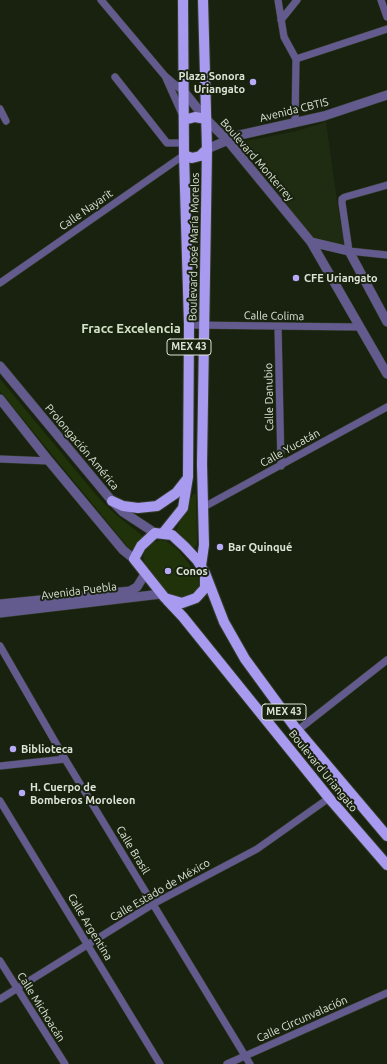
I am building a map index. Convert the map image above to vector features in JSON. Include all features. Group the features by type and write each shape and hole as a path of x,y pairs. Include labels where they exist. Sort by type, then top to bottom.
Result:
{"main road":[{"name":"Boulevard José María Morelos","path":"159,533 183,508 188,477 189,325 184,155 184,0"},
{"name":"Boulevard José María Morelos","path":"202,0 207,149 202,508 204,545 203,570"},
{"path":"184,120 196,117 206,120"},
{"path":"184,155 192,158 200,156 207,149"},
{"path":"112,501 123,506 138,508 157,506 176,494 188,477"},
{"name":"MEX 43","path":"159,533 172,535 183,544 203,570 205,588 196,598 182,603 163,596 134,559 141,546 159,533"},
{"name":"Boulevard Uriangato","path":"203,570 224,622 245,659 298,730 387,836"},
{"name":"Boulevard Uriangato","path":"163,596 183,617 329,798 387,865"}],"street":[{"path":"101,0 165,76 185,93"},
{"path":"278,0 284,37 296,59 295,123"},
{"path":"281,20 297,0"},
{"path":"381,0 387,18"},
{"path":"296,59 387,29"},
{"path":"165,76 184,120"},
{"path":"115,77 167,143 184,143"},
{"name":"Boulevard Monterrey","path":"185,93 206,120 228,141 311,242 359,328 387,374"},
{"name":"Avenida CBTIS","path":"207,149 240,135 324,116 387,95"},
{"path":"0,109 6,121"},
{"name":"Calle Nayarit","path":"0,283 184,155"},
{"path":"387,185 342,199 348,250 387,322"},
{"path":"311,242 348,250 387,255"},
{"path":"322,262 323,254 326,249 333,247"},
{"name":"Calle Colima","path":"189,325 359,328"},
{"name":"Calle Danubio","path":"278,327 281,466"},
{"name":"Prolongación América","path":"0,366 112,501 123,512 159,533"},
{"path":"0,399 49,461 124,550 134,559"},
{"name":"Calle Yucatán","path":"202,508 387,407"},
{"path":"0,459 49,461"},
{"name":"Avenida Puebla","path":"0,604 130,591 137,587 145,574"},
{"name":"Avenida Puebla","path":"0,613 163,596"},
{"name":"Calle Brasil","path":"0,646 65,759 250,1064"},
{"path":"298,730 387,660"},
{"path":"0,766 65,759"},
{"name":"Calle Estado de México","path":"0,999 153,904 257,849 329,798"},
{"name":"Calle Argentina","path":"0,801 160,1064"},
{"name":"Calle Michoacán","path":"0,961 64,1064"},
{"name":"Calle Circunvalación","path":"227,1064 387,993"}],"shaded area":[{"path":"326,122 344,245 314,241 241,142 297,131"},
{"path":"0,379 97,496 115,514 144,537 131,551 0,391"},
{"path":"193,494 196,494 197,545 192,549 176,531"},
{"path":"161,540 166,541 178,550 198,575 200,589 193,597 173,600 146,569 143,557 146,547 150,543"}],"place":[{"name":"Plaza Sonora Uriangato","path":"253,82"},
{"name":"CFE Uriangato","path":"296,278"},
{"name":"Bar Quinqué","path":"220,547"},
{"name":"Conos","path":"168,571"},
{"name":"Biblioteca","path":"13,749"},
{"name":"H. Cuerpo de Bomberos Moroleon","path":"22,793"}],"district":[{"name":"Fracc Excelencia","path":"131,329"}]}
